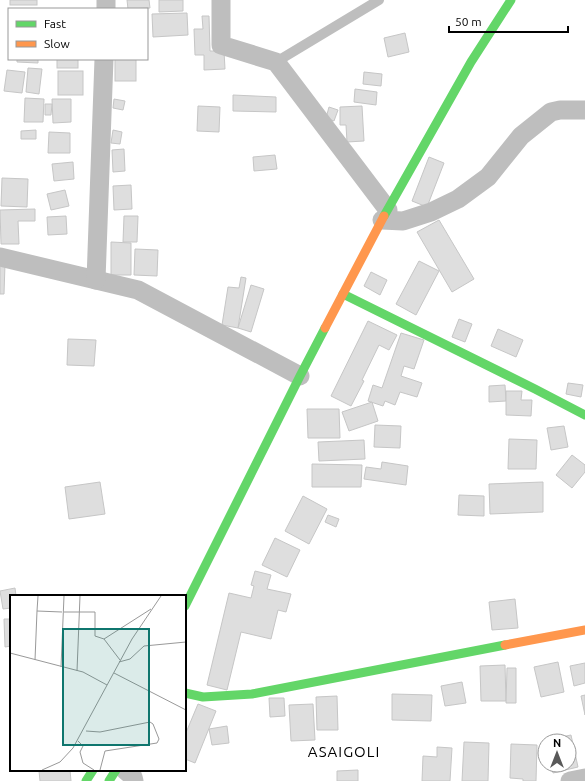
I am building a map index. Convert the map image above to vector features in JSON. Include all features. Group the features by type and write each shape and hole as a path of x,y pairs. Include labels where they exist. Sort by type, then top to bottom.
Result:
{"main road":[{"path":"186,604 300,376 385,215 471,62 511,0"},
{"path":"344,294 585,415"},
{"path":"186,692 203,697 252,694 585,630"},
{"path":"86,781 92,771"},
{"path":"109,781 115,771"}],"street":[{"path":"221,0 221,45 276,62 385,215 403,221 431,212 458,199 488,177 521,136 551,112 560,110 585,110"},
{"path":"96,280 104,60"},
{"path":"0,256 138,290 300,376"},
{"path":"126,771 134,781"},
{"path":"570,781 585,778"}],"lane":[{"path":"276,62 379,0"}],"building":[{"path":"10,0 37,0 37,5 10,5"},
{"path":"127,0 149,0 150,8 128,8"},
{"path":"159,0 183,0 183,11 159,12"},
{"path":"187,13 188,35 153,37 152,14"},
{"path":"202,16 209,16 210,51 224,51 225,69 204,70 204,55 195,55 194,29 203,29"},
{"path":"405,33 409,52 388,57 384,38"},
{"path":"17,60 38,60 38,63 17,62"},
{"path":"57,60 78,60 78,68 57,68"},
{"path":"115,60 136,60 136,81 115,81"},
{"path":"28,68 42,69 39,94 26,92"},
{"path":"7,70 25,72 22,93 4,91"},
{"path":"58,71 83,71 83,95 58,95"},
{"path":"364,72 382,74 381,86 363,84"},
{"path":"355,89 377,92 376,105 354,102"},
{"path":"233,95 276,97 276,112 233,111"},
{"path":"25,98 44,99 43,122 24,122"},
{"path":"52,99 71,99 71,122 53,123"},
{"path":"114,99 125,101 123,110 113,108"},
{"path":"45,104 52,104 51,115 45,115"},
{"path":"198,106 220,107 219,132 197,131"},
{"path":"362,106 364,141 347,142 346,125 340,125 340,107"},
{"path":"329,107 338,110 334,121 326,118"},
{"path":"36,130 36,139 21,139 21,131"},
{"path":"113,130 122,132 120,144 111,143"},
{"path":"49,132 70,133 70,153 48,153"},
{"path":"124,149 125,171 113,172 112,150"},
{"path":"275,155 277,169 254,171 253,157"},
{"path":"429,157 444,163 427,207 412,201"},
{"path":"73,162 74,179 54,181 52,164"},
{"path":"2,178 28,179 27,207 1,206"},
{"path":"131,185 132,209 114,210 113,186"},
{"path":"65,190 69,206 51,210 47,194"},
{"path":"35,209 35,221 18,221 19,244 1,244 0,210"},
{"path":"66,216 67,234 48,235 47,217"},
{"path":"124,216 138,216 137,242 123,242"},
{"path":"439,220 474,279 452,292 417,232"},
{"path":"111,242 131,243 131,275 111,275"},
{"path":"135,249 158,250 157,276 134,275"},
{"path":"419,261 439,271 416,315 396,304"},
{"path":"0,264 5,264 4,294 0,294"},
{"path":"371,272 387,280 380,295 364,286"},
{"path":"241,277 246,278 238,328 222,325 228,287 239,288"},
{"path":"251,285 264,289 251,332 238,328"},
{"path":"459,319 472,324 465,342 452,337"},
{"path":"368,321 397,335 389,350 379,345 362,380 364,381 351,406 331,396"},
{"path":"498,329 523,340 516,357 491,346"},
{"path":"401,333 424,340 414,369 404,366 401,376 422,383 417,397 400,392 395,405 385,401 383,406 368,401 373,385 382,388"},
{"path":"68,339 96,340 94,366 67,365"},
{"path":"568,383 583,385 581,397 566,394"},
{"path":"505,385 506,401 489,402 489,386"},
{"path":"506,391 522,391 521,400 532,400 531,416 506,415"},
{"path":"372,402 378,421 349,431 342,412"},
{"path":"307,409 339,409 340,438 308,438"},
{"path":"375,425 401,426 400,448 374,447"},
{"path":"564,426 568,447 551,450 547,428"},
{"path":"509,439 537,440 536,469 508,469"},
{"path":"364,440 365,459 319,461 318,442"},
{"path":"572,455 585,465 585,472 572,488 556,475"},
{"path":"382,462 408,466 406,485 364,479 366,467 381,469"},
{"path":"312,464 362,465 361,487 312,487"},
{"path":"100,482 105,514 69,519 65,487"},
{"path":"543,482 543,512 490,514 489,484"},
{"path":"459,495 484,496 484,516 458,515"},
{"path":"303,496 327,509 309,544 285,531"},
{"path":"328,515 339,519 336,527 325,522"},
{"path":"275,538 300,550 287,577 262,565"},
{"path":"255,571 271,575 267,589 291,594 286,612 278,610 271,639 241,632 227,690 207,685 229,593 251,598 254,586 251,585"},
{"path":"15,588 16,595 10,595 10,608 3,609 0,591"},
{"path":"515,599 518,628 492,630 489,602"},
{"path":"4,619 10,619 10,646 5,647"},
{"path":"558,662 564,692 541,697 534,667"},
{"path":"585,663 585,683 574,686 570,666"},
{"path":"505,665 506,701 481,701 480,666"},
{"path":"507,668 516,668 516,703 506,703"},
{"path":"462,682 466,703 445,706 441,686"},
{"path":"392,694 432,695 431,721 392,720"},
{"path":"585,695 585,715 581,696"},
{"path":"337,696 338,730 317,730 316,697"},
{"path":"269,698 284,698 285,716 270,717"},
{"path":"198,704 216,711 195,763 186,759 186,733"},
{"path":"313,704 315,740 291,741 289,705"},
{"path":"227,726 229,743 212,745 209,729"},
{"path":"464,742 489,743 488,781 462,781"},
{"path":"511,744 537,745 536,781 523,781 523,779 510,778"},
{"path":"437,747 452,748 450,781 422,781 423,756 437,757"},
{"path":"358,770 358,781 337,781 337,771"},
{"path":"39,771 70,771 71,781 40,781"}],"traffic: fast":[{"path":"384,216 471,62 511,0"},
{"path":"343,294 585,415"},
{"path":"186,604 325,328"},
{"path":"186,693 203,697 252,694 505,645"},
{"path":"86,781 92,771"},
{"path":"109,781 115,771"}],"traffic: slow":[{"path":"325,328 384,216"},
{"path":"505,645 585,630"}],"district":[{"name":"ASAIGOLI","path":"344,751"}]}
